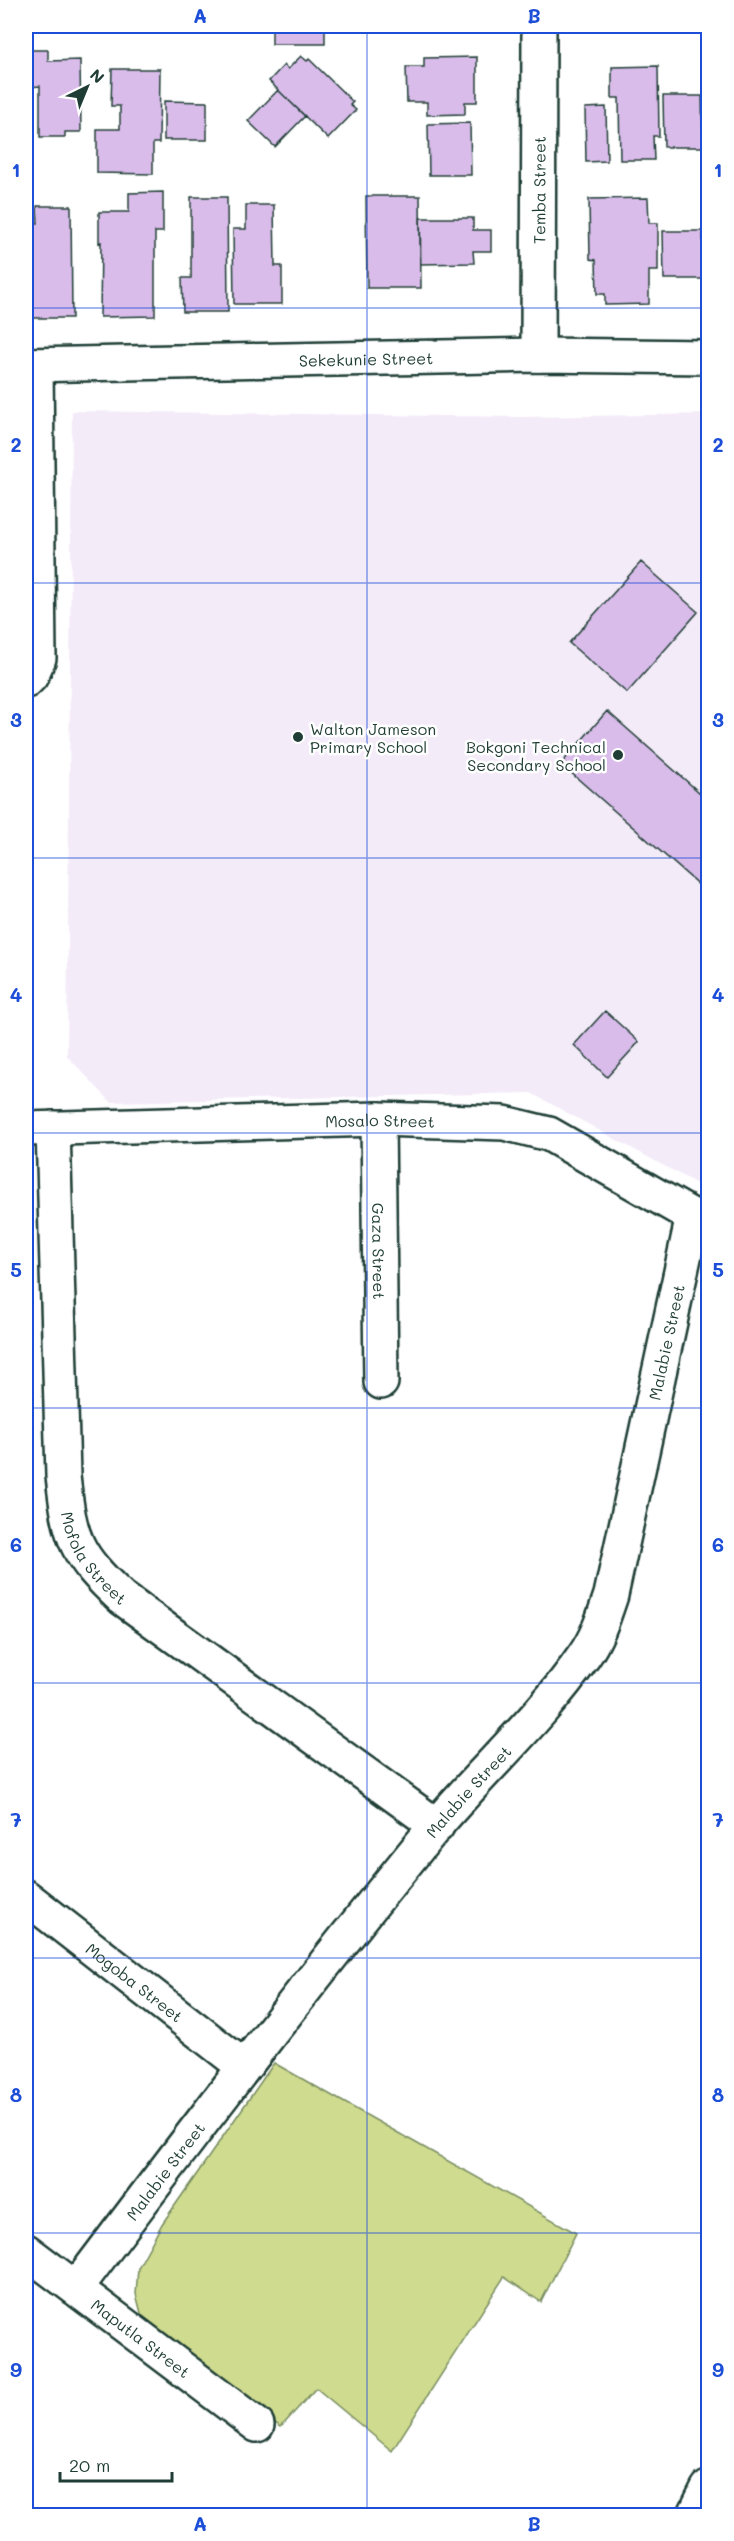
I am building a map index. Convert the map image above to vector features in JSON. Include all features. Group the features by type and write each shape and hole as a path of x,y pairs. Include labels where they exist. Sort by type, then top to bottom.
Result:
{"street":[{"name":"Temba Street","path":"538,355 539,26"},
{"name":"Sekekunie Street","path":"31,365 538,355 708,357"},
{"path":"26,681 31,676 39,658 31,365"},
{"name":"Mosalo Street","path":"39,1128 378,1119 504,1123 549,1134 701,1221"},
{"name":"Gaza Street","path":"378,1119 381,1382"},
{"name":"Mofola Street","path":"39,1128 63,1476 67,1514 75,1544 93,1571 122,1598 436,1826"},
{"name":"Malabie Street","path":"76,2288 243,2066 436,1826 585,1656 602,1623 611,1595 701,1221"},
{"name":"Mogoba Street","path":"26,1897 243,2066"},
{"name":"Maputla Street","path":"26,2251 257,2425"},
{"path":"694,2516 708,2488"}],"shaded area":[{"name":"Walton Jameson Primary School","path":"72,411 523,417 708,414 708,1190 531,1093 111,1102 67,1056"}],"green space":[{"path":"274,2063 576,2233 541,2302 504,2277 392,2451 316,2388 281,2427 163,2342 142,2317 136,2294 138,2268 162,2224"}],"building":[{"path":"258,26 325,26 325,44 272,44 272,29 258,29"},
{"path":"29,50 48,50 48,61 80,60 81,132 65,132 65,137 40,137 40,86 29,87"},
{"path":"301,56 307,61 309,59 353,102 350,105 356,110 328,139 269,81 284,65 288,69"},
{"path":"477,57 477,102 465,102 465,114 427,115 427,102 407,102 406,67 424,67 424,58"},
{"path":"658,66 659,136 653,136 654,160 620,160 619,98 612,98 612,67"},
{"path":"112,69 160,69 159,143 153,143 153,174 97,173 97,129 120,129 120,106 111,106"},
{"path":"278,90 305,116 275,147 248,121"},
{"path":"663,96 702,96 703,147 664,147"},
{"path":"164,101 207,102 207,140 164,140"},
{"path":"28,105 28,141 26,141 26,106"},
{"path":"606,107 607,161 586,162 585,108"},
{"path":"470,123 471,175 429,175 428,124"},
{"path":"163,192 163,232 155,232 155,316 100,317 99,212 129,212 129,193"},
{"path":"366,196 420,196 421,288 367,288"},
{"path":"191,197 227,197 228,312 183,312 182,278 191,278"},
{"path":"648,198 649,223 658,223 658,271 649,271 649,304 605,305 605,294 597,294 596,260 590,259 589,199"},
{"path":"246,205 274,205 275,266 282,266 282,304 234,304 233,229 246,229"},
{"path":"37,206 71,206 72,318 30,318 29,223 38,223"},
{"path":"420,218 473,218 473,230 491,230 491,251 473,251 474,263 420,264"},
{"path":"26,222 29,223 30,284 26,284"},
{"path":"663,231 703,231 703,279 664,279"},
{"path":"641,562 698,612 627,693 569,643"},
{"path":"607,711 708,800 708,893 561,764"},
{"path":"605,1011 639,1042 607,1077 574,1045"}],"place":[{"name":"Walton Jameson Primary School","path":"298,737"},
{"name":"Bokgoni Technical Secondary School","path":"618,755"}]}
